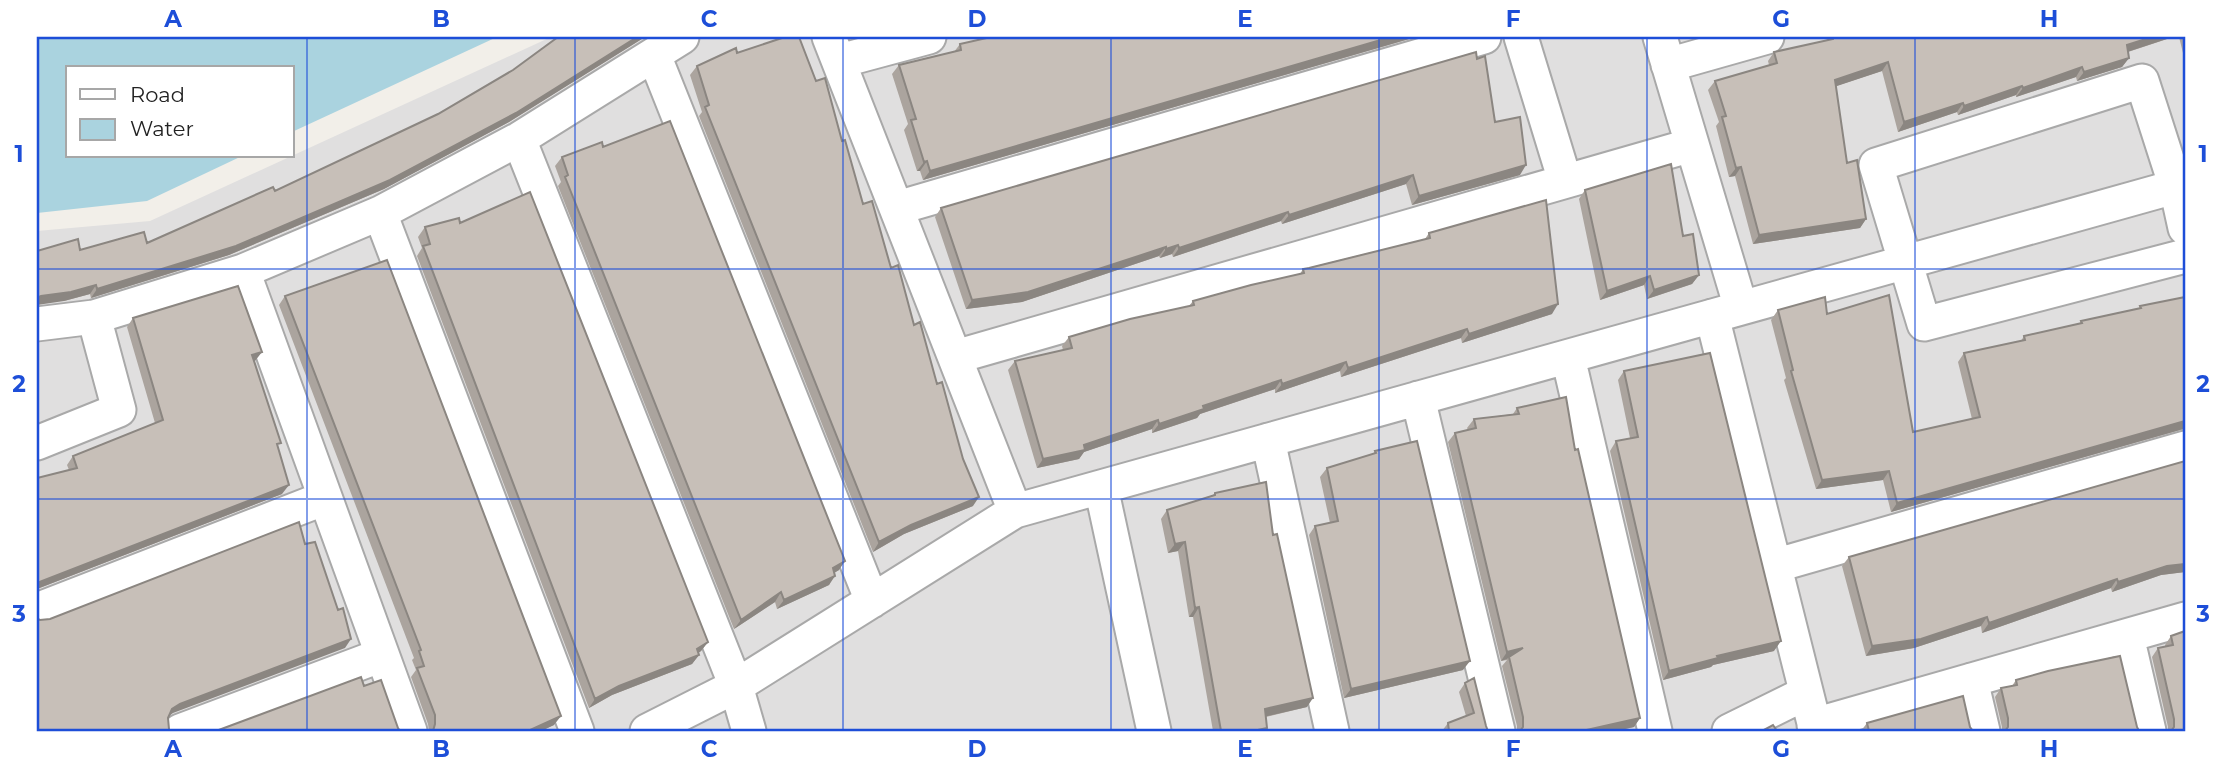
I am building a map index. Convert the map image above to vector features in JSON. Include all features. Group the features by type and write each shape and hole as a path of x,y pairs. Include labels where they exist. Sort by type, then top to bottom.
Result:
{"street":[{"path":"37,324 94,317 243,271 380,213 519,139 682,37"},
{"path":"929,37 834,49 1015,510"},
{"path":"897,208 1484,37"},
{"path":"1521,37 1565,181"},
{"path":"1766,37 1664,51 1692,145 1727,312 1774,566 1815,728 2185,619"},
{"path":"654,55 872,601"},
{"path":"2185,228 2181,185 2142,81 1876,165 1924,324 2185,256"},
{"path":"519,139 736,686 749,731"},
{"path":"955,357 1692,145"},
{"path":"647,731 736,686 1015,510 2181,185"},
{"path":"380,213 577,731"},
{"path":"243,271 410,731"},
{"path":"37,443 119,410 94,317"},
{"path":"1568,357 1655,731"},
{"path":"1418,398 1498,731"},
{"path":"1268,440 1332,731"},
{"path":"1774,566 2185,448"},
{"path":"1101,487 1154,731"},
{"path":"37,610 325,498"},
{"path":"2127,636 2149,731"},
{"path":"180,731 382,655"},
{"path":"1971,680 1983,731"},
{"path":"1729,731 1807,693"}],"shaded area":[{"path":"551,37 2185,37 2185,731 37,731 37,231 150,221 287,158 294,158 294,155"}],"water":[{"path":"497,37 294,131 294,66 66,66 66,158 238,158 147,201 37,213 37,38"}],"building":[{"path":"558,37 637,37 516,113 390,180 236,246 97,289 96,285 37,298 37,251 78,239 80,250 144,232 147,243 273,187 275,191 438,114 513,70"},
{"path":"785,37 799,37 816,81 825,78 863,204 872,201 891,268 898,265 914,325 920,322 937,384 942,382 963,459 979,497 911,525 879,542 705,107 709,105 697,66 736,48 737,53"},
{"path":"991,37 1391,37 930,171 927,161 924,162 911,120 916,119 899,65 961,50 960,44"},
{"path":"1833,37 2152,37 2127,45 2129,58 2084,72 2082,67 2023,88 2022,86 1964,106 1963,103 1904,122 1888,62 1835,80 1847,163 1857,160 1866,219 1759,235 1741,167 1736,168 1722,117 1726,116 1715,81 1777,63 1774,52"},
{"path":"1476,52 1477,59 1485,56 1495,122 1520,117 1526,165 1419,196 1413,175 1179,248 1178,245 1166,247 1028,292 972,300 941,208"},
{"path":"670,121 845,561 833,568 835,576 784,600 781,592 741,620 565,177 568,175 562,157 602,142 603,147"},
{"path":"1671,164 1683,236 1693,234 1699,275 1654,290 1650,276 1607,291 1585,190"},
{"path":"530,192 708,642 697,649 699,655 619,686 595,699 423,246 430,244 425,227 459,218 460,223"},
{"path":"1546,200 1558,304 1469,334 1467,329 1348,368 1346,362 1282,384 1281,380 1159,424 1158,420 1084,445 1085,450 1043,459 1015,361 1072,348 1069,337 1130,319 1194,305 1193,301 1304,273 1303,269 1430,238 1429,233"},
{"path":"387,260 561,716 528,731 433,731 435,715 417,668 424,666 419,651 421,650 285,296"},
{"path":"238,286 262,352 252,355 281,443 277,444 289,485 37,583 37,478 77,468 73,456 163,420 133,318"},
{"path":"1889,295 1913,432 1980,417 1964,353 2025,340 2024,336 2185,297 2185,421 1897,503 1889,471 1822,480 1791,371 1793,370 1778,310 1825,297 1827,314"},
{"path":"1710,353 1781,641 1669,671 1616,441 1638,437 1624,371"},
{"path":"1566,397 1575,450 1578,449 1640,718 1582,731 1520,731 1523,717 1509,657 1523,648 1507,652 1455,433 1476,428 1474,419 1519,414 1517,408"},
{"path":"1417,441 1470,661 1351,689 1315,526 1338,521 1327,468 1376,453 1375,451"},
{"path":"2185,461 2185,564 2167,566 2118,582 2117,579 1989,623 1987,617 1921,639 1872,646 1849,557"},
{"path":"1266,482 1273,535 1277,534 1313,698 1265,709 1267,728 1221,731 1199,607 1195,608 1185,542 1175,544 1167,510 1215,493"},
{"path":"299,522 305,544 315,542 338,610 343,608 351,639 180,704 172,709 168,718 170,731 37,731 37,618 50,619"},
{"path":"2185,631 2185,731 2171,731 2174,719 2158,648 2173,645 2171,636"},
{"path":"2120,656 2139,731 2005,731 2008,718 2001,688 2017,685 2016,680 2048,671"},
{"path":"361,677 364,686 381,680 400,731 216,731"},
{"path":"1474,678 1488,731 1449,731 1448,723 1474,713 1465,683"},
{"path":"1963,696 1973,731 1869,731 1867,723"},
{"path":"1773,725 1777,731 1762,731"}]}
